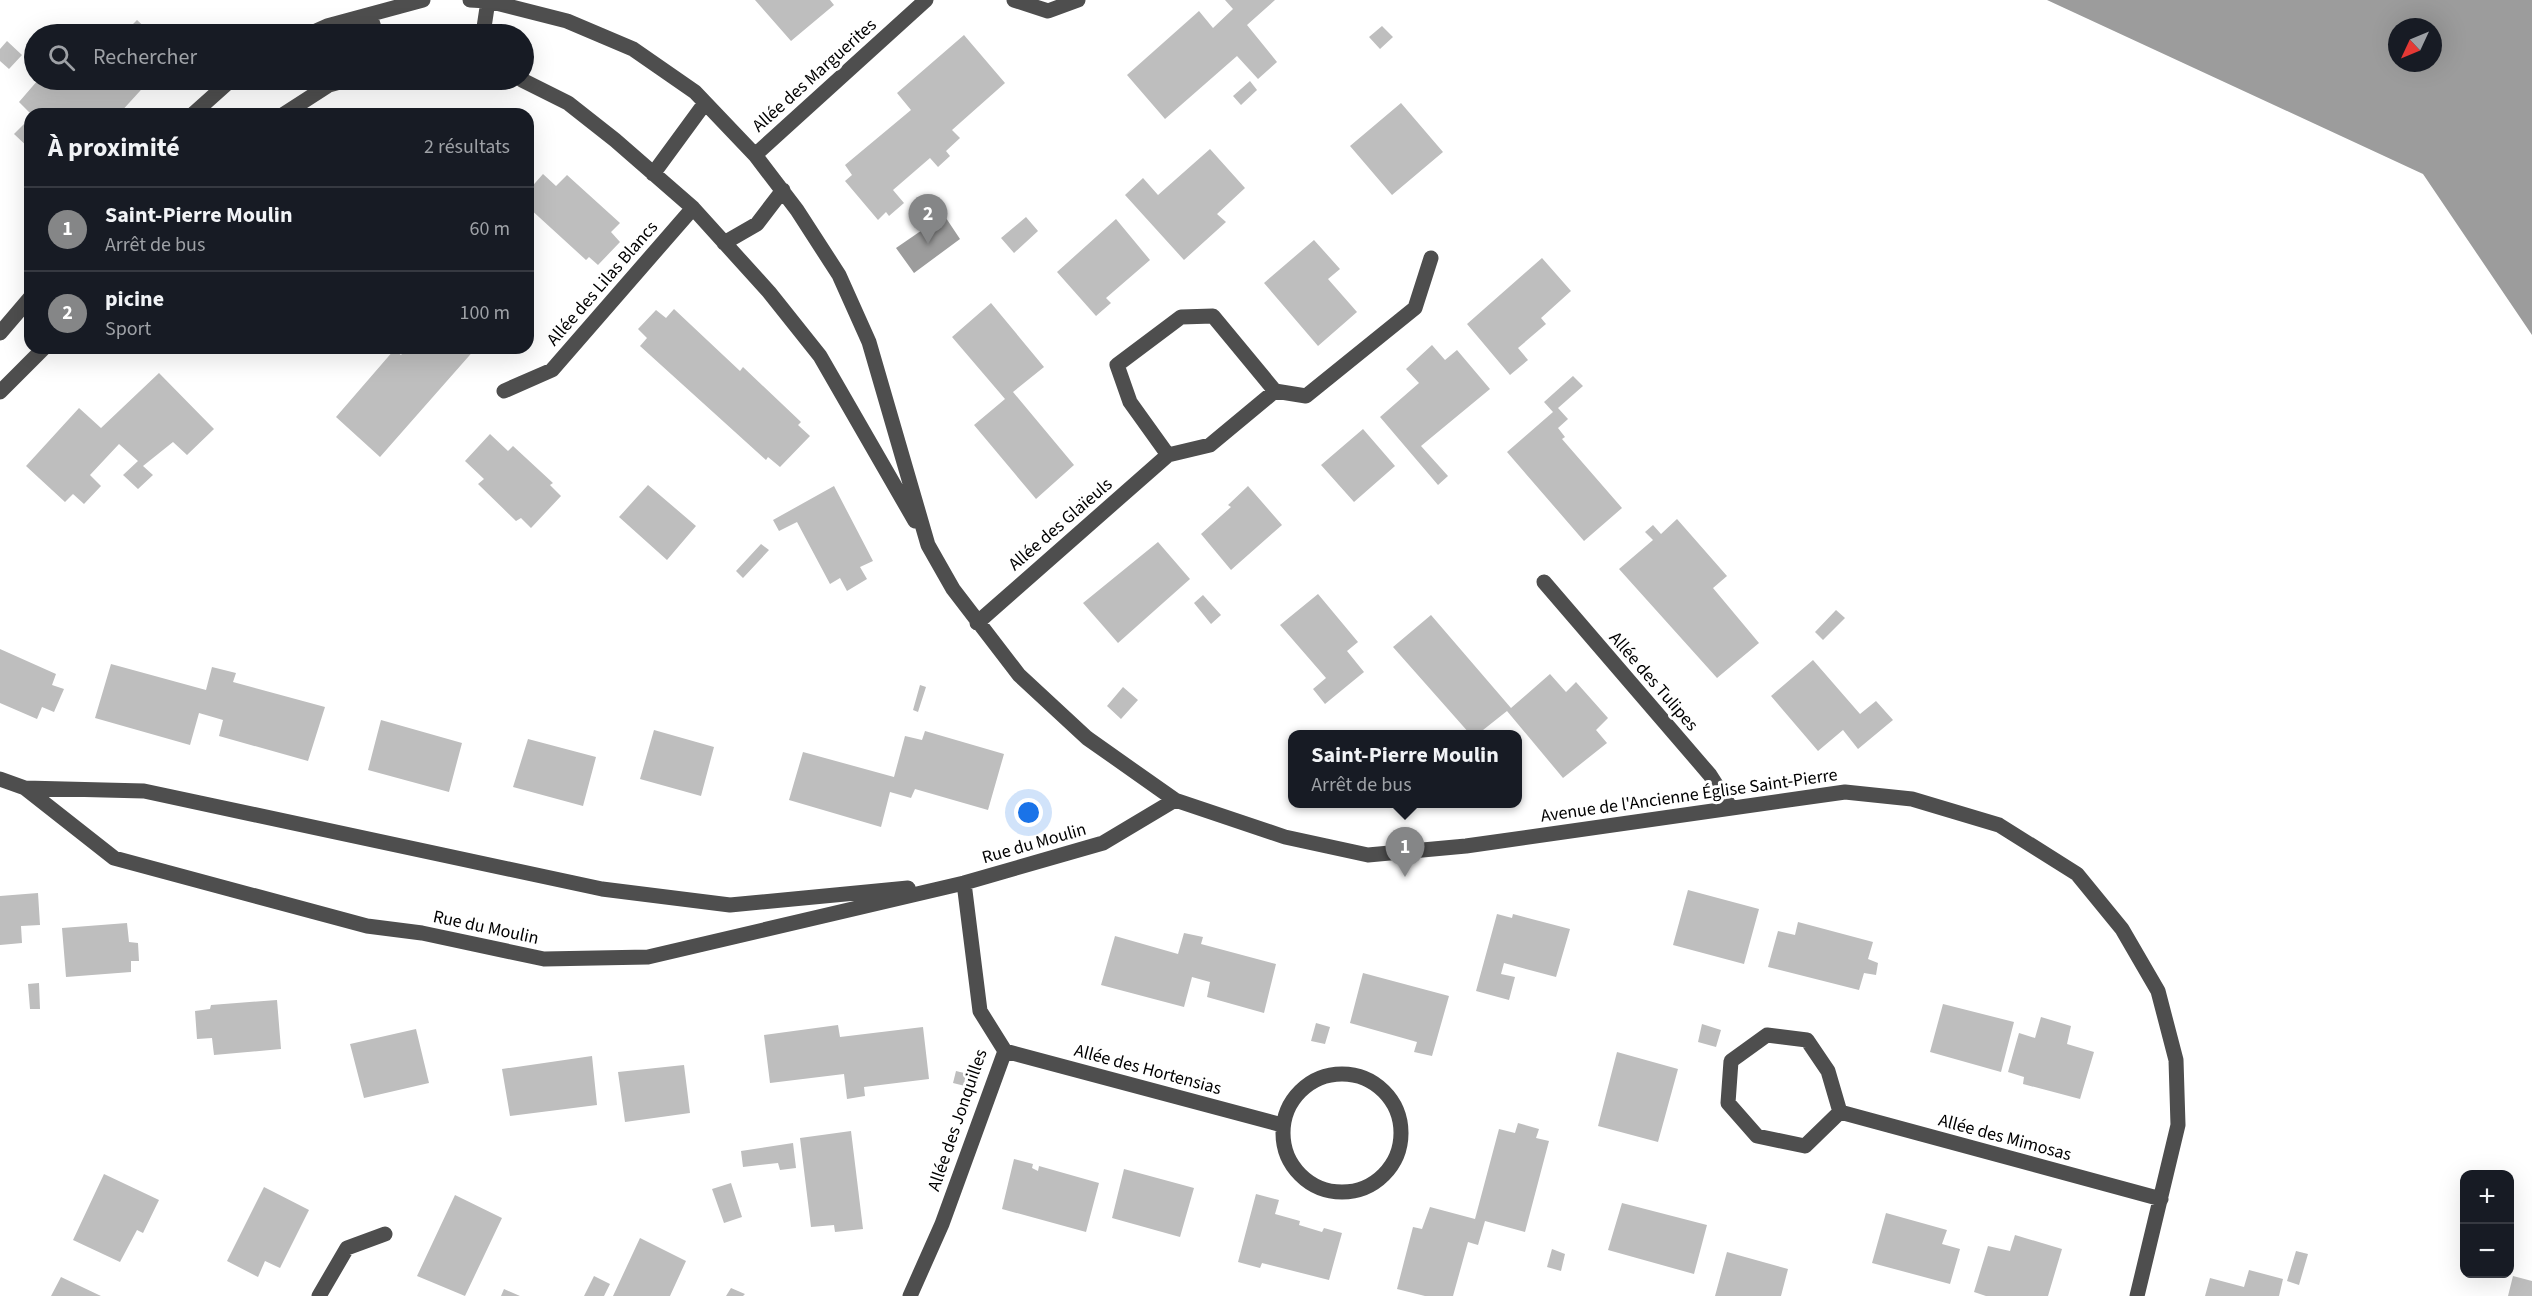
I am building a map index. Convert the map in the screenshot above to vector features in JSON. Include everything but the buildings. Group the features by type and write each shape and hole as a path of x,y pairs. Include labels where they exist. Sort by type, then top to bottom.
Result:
{"street":[{"path":"335,24 423,0"},
{"name":"Avenue de l'Ancienne Église Saint-Pierre","path":"470,0 488,1 567,21 633,50 695,92 755,155 783,190 839,275 869,342 928,545 953,589 1019,675 1086,738 1175,800 1286,837 1368,855 1466,846 1845,792 1912,799 2000,825 2077,874 2122,929 2158,991 2176,1060 2178,1125 2137,1296"},
{"name":"Allée des Marguerites","path":"755,155 926,0"},
{"path":"1014,0 1048,11 1078,0"},
{"path":"485,24 488,1"},
{"path":"370,15 373,24"},
{"path":"534,86 568,103 693,208 769,292 820,356 928,545"},
{"path":"200,108 220,90"},
{"path":"293,108 321,90"},
{"path":"653,174 705,103"},
{"path":"724,243 757,224 783,190"},
{"name":"Allée des Lilas Blancs","path":"504,392 552,370 693,208"},
{"path":"1168,455 1130,402 1117,365 1181,318 1213,316 1275,391 1306,396 1415,308 1431,258"},
{"path":"0,333 24,305"},
{"path":"0,392 38,354"},
{"name":"Allée des Glaïeuls","path":"977,623 1168,455 1210,445 1275,391"},
{"name":"Allée des Tulipes","path":"1544,582 1710,775 1731,808"},
{"name":"Rue du Moulin","path":"0,779 25,788 144,791 602,890 730,905 964,883"},
{"name":"Rue du Moulin","path":"25,788 114,858 367,926 422,933 544,959 648,957 964,883 1103,843 1175,800"},
{"name":"Allée des Jonquilles","path":"910,1296 942,1224 1005,1051 980,1011 964,883"},
{"path":"1767,1035 1807,1040 1828,1071 1840,1112 1805,1146 1757,1136 1728,1102 1731,1061 1767,1035"},
{"name":"Allée des Hortensias","path":"1005,1051 1282,1125"},
{"path":"1350,1073 1371,1081 1389,1096 1400,1117 1402,1140 1395,1162 1380,1180 1359,1191 1329,1192 1303,1179 1286,1155 1282,1125 1290,1103 1305,1085 1326,1075 1350,1073"},
{"name":"Allée des Mimosas","path":"1840,1112 2161,1199"},
{"path":"320,1296 347,1248 385,1233"}],"shaded area":[{"path":"2047,0 2532,0 2532,335 2423,174"},
{"path":"944,215 960,239 914,273 896,248"}],"place":[{"name":"picine","path":"928,244"},
{"name":"Saint-Pierre Moulin","path":"1405,877"}]}
